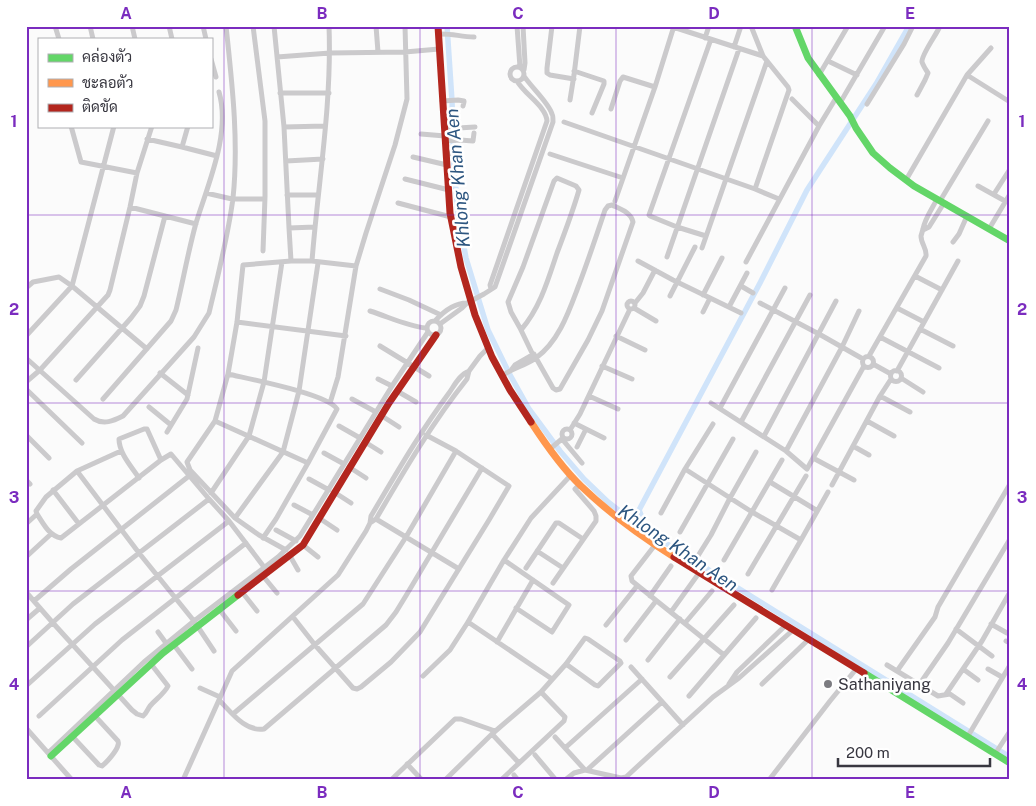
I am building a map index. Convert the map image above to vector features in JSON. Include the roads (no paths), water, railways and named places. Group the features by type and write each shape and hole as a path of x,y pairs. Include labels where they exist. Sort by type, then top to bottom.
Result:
{"street":[{"path":"55,26 59,38"},
{"path":"26,358 94,420 105,423 122,416 194,337 209,313 227,236 235,168 234,118 226,26"},
{"path":"253,26 265,121 263,251"},
{"path":"274,26 284,127 291,261"},
{"path":"235,518 283,452 299,391 309,330 315,262 315,227 329,93 329,26"},
{"path":"376,26 378,52"},
{"path":"330,403 338,377 346,336 356,266 408,99 405,26"},
{"path":"411,364 440,332 441,327 438,323 441,315 495,287 553,122 550,108 528,82 522,71 517,26"},
{"path":"518,81 525,62 523,26"},
{"path":"552,26 547,73 574,79"},
{"path":"570,100 580,26"},
{"path":"706,236 649,216 708,39 709,26"},
{"path":"667,257 736,48 741,26"},
{"path":"751,26 765,58 788,87 789,91 755,189"},
{"path":"795,26 808,58 850,116 873,153 906,180 1010,241"},
{"path":"819,75 848,26"},
{"path":"746,262 819,126 857,75 885,26"},
{"path":"867,104 900,51 913,26"},
{"path":"917,95 928,73 922,62 923,57 940,26"},
{"path":"615,201 655,86 672,27 765,58"},
{"path":"474,37 458,36 440,31 439,49 447,127 447,165 451,217 459,259 470,301 488,348 504,374 522,410 551,449 568,478 577,487 655,545 969,735 1010,763"},
{"path":"906,180 967,75 991,48"},
{"path":"277,57 439,49"},
{"path":"702,248 765,58"},
{"path":"828,61 857,75"},
{"path":"212,63 216,77"},
{"path":"491,289 490,285 547,121 545,112 521,87 518,81 512,78 510,73 514,68 522,71"},
{"path":"574,70 604,81 592,113"},
{"path":"967,75 1010,102"},
{"path":"611,109 623,77 655,86"},
{"path":"103,399 171,321 176,310 196,224 217,156 223,116 219,92"},
{"path":"280,93 329,93"},
{"path":"792,99 819,126"},
{"path":"445,101 464,101 463,106"},
{"path":"711,403 786,451 807,469 927,253 921,238 924,224 941,201 988,121"},
{"path":"564,122 755,189 779,200"},
{"path":"284,127 325,126"},
{"path":"421,134 473,141 475,130 447,127"},
{"path":"71,128 80,162 137,173"},
{"path":"26,336 72,286 113,128"},
{"path":"26,382 40,370 108,295 137,173 151,128"},
{"path":"182,147 187,128"},
{"path":"148,139 217,156"},
{"path":"448,154 459,153"},
{"path":"550,154 623,178"},
{"path":"413,157 447,165"},
{"path":"286,161 323,160"},
{"path":"994,194 1010,169"},
{"path":"504,374 512,369 516,369 536,356 548,347 557,334 565,320 608,206 612,206 630,215 633,218 633,222 602,311 560,389 556,390 553,388 536,356 510,312 508,302 554,181 557,178 576,186 579,190 546,286 530,320 521,330"},
{"path":"405,179 449,190"},
{"path":"978,186 1005,201"},
{"path":"206,193 232,200 265,199"},
{"path":"989,229 1010,194"},
{"path":"287,195 318,195"},
{"path":"398,202 451,217"},
{"path":"130,207 196,224"},
{"path":"76,380 140,306 165,216"},
{"path":"953,242 967,216"},
{"path":"289,228 315,227"},
{"path":"670,296 695,247"},
{"path":"703,295 722,258"},
{"path":"298,570 288,553 235,518 190,470 187,464 215,421 228,374 237,322 243,265 291,261 356,266"},
{"path":"638,261 741,313"},
{"path":"832,485 894,371 897,371 958,261"},
{"path":"211,493 249,436 264,382 282,262"},
{"path":"551,449 562,439 563,432 566,429 570,430 589,396 616,336 655,270"},
{"path":"729,307 747,273"},
{"path":"914,276 942,290"},
{"path":"26,288 33,282 59,277 147,349"},
{"path":"741,286 753,293"},
{"path":"720,408 785,288"},
{"path":"380,289 441,315"},
{"path":"741,422 810,295"},
{"path":"703,312 710,298"},
{"path":"288,553 316,516 411,364 430,322 438,323 470,301"},
{"path":"764,436 836,301"},
{"path":"760,303 866,360 870,367 874,364"},
{"path":"633,307 656,321"},
{"path":"896,308 924,322"},
{"path":"370,311 427,330 433,336 436,335"},
{"path":"786,451 842,347 859,311"},
{"path":"237,322 346,336"},
{"path":"920,329 953,346"},
{"path":"616,336 645,350"},
{"path":"880,337 938,368"},
{"path":"380,346 429,376"},
{"path":"167,432 185,404 198,348"},
{"path":"184,780 230,674 338,575 370,523 371,516 437,414 465,373 469,371 488,348"},
{"path":"866,360 873,358 874,364 895,382 901,378"},
{"path":"602,366 632,379"},
{"path":"897,371 900,373 901,378 923,392"},
{"path":"160,373 188,395"},
{"path":"228,374 309,394 330,403 337,410 276,519 263,538"},
{"path":"378,378 416,402"},
{"path":"26,389 82,443"},
{"path":"589,396 618,409"},
{"path":"880,396 910,412"},
{"path":"352,398 400,427"},
{"path":"149,407 171,425"},
{"path":"370,523 376,519 402,468 426,435 437,414"},
{"path":"215,421 308,463"},
{"path":"867,421 894,436"},
{"path":"574,423 604,438"},
{"path":"661,513 713,424"},
{"path":"339,426 381,452"},
{"path":"139,478 121,452 120,439 147,429 161,460"},
{"path":"577,447 586,429"},
{"path":"26,435 49,458"},
{"path":"293,617 353,688 357,689 391,662 420,632 509,486 456,451 426,435"},
{"path":"562,439 582,463"},
{"path":"680,532 733,439"},
{"path":"853,446 869,455"},
{"path":"233,714 363,604 406,537 456,451"},
{"path":"121,452 77,471 54,490 37,508 37,514 51,534 56,538 61,538 171,454 208,499 230,521 264,567"},
{"path":"691,566 702,550 756,452"},
{"path":"324,453 366,478"},
{"path":"813,458 854,480"},
{"path":"724,560 782,460"},
{"path":"200,688 220,698 244,724 257,729 264,728 392,618 482,468"},
{"path":"686,469 752,512 801,540"},
{"path":"77,471 214,651"},
{"path":"34,600 70,569 189,476"},
{"path":"748,574 806,476"},
{"path":"423,676 450,650 531,518 568,478"},
{"path":"309,479 351,503"},
{"path":"770,482 816,510"},
{"path":"897,671 935,617 938,607 1010,484"},
{"path":"553,584 596,521 596,516 577,487"},
{"path":"54,490 79,524"},
{"path":"772,590 828,492"},
{"path":"26,647 74,604 208,499"},
{"path":"294,504 337,530"},
{"path":"26,524 37,514"},
{"path":"195,624 219,609 228,599 242,592 263,576 288,553 303,545 316,516"},
{"path":"376,519 459,569"},
{"path":"26,686 96,624 230,521"},
{"path":"526,568 557,523 584,539"},
{"path":"276,530 296,541"},
{"path":"26,557 51,534"},
{"path":"919,685 956,629 1010,539"},
{"path":"39,716 122,640 246,544"},
{"path":"303,545 318,557"},
{"path":"655,545 631,576 632,581 724,655"},
{"path":"537,551 563,568"},
{"path":"53,752 170,644 228,599 264,567 280,560"},
{"path":"504,560 569,604 552,632 516,608"},
{"path":"650,596 671,566"},
{"path":"670,612 699,573"},
{"path":"263,576 277,593"},
{"path":"497,642 533,580"},
{"path":"606,626 637,586"},
{"path":"685,623 712,591"},
{"path":"26,592 116,692 137,714 143,716 145,716 149,707 168,686 151,664"},
{"path":"242,592 257,611"},
{"path":"946,694 979,646 991,624 1007,603 1010,592"},
{"path":"626,640 656,601"},
{"path":"670,677 734,604"},
{"path":"26,620 40,608"},
{"path":"219,609 236,631"},
{"path":"689,696 756,618"},
{"path":"648,660 680,619"},
{"path":"468,622 552,679"},
{"path":"991,624 1007,633"},
{"path":"728,687 737,672 786,625"},
{"path":"956,629 992,656"},
{"path":"555,737 586,770 611,778 626,777 713,697 756,664 793,630"},
{"path":"158,632 192,669"},
{"path":"445,780 494,733 541,692 566,664 584,639 587,638 621,663 598,686 566,664"},
{"path":"762,684 809,639"},
{"path":"71,735 95,716 116,692 151,664 170,644"},
{"path":"887,665 938,696 950,694 963,703"},
{"path":"969,735 1010,665"},
{"path":"631,666 683,725"},
{"path":"769,780 857,668"},
{"path":"963,669 978,680"},
{"path":"988,669 1002,677"},
{"path":"566,748 642,678"},
{"path":"501,780 564,721 565,717 541,692"},
{"path":"565,780 574,773 586,770 662,702"},
{"path":"71,735 99,765 105,764 117,749 118,741 95,716"},
{"path":"390,780 456,719 461,719 494,733 519,763"},
{"path":"26,728 53,752 72,780"},
{"path":"996,753 1010,731"},
{"path":"535,755 556,780"},
{"path":"407,764 422,780"}],"waterway":[{"name":"Khlong Khan Aen","path":"447,26 454,167 458,213 466,258 488,330 529,409 560,451 584,479 608,502 656,537 1010,757"},
{"path":"646,532 639,510 760,283 807,190 876,84 909,26"}],"place":[{"name":"Sathaniyang","path":"828,684"}]}
